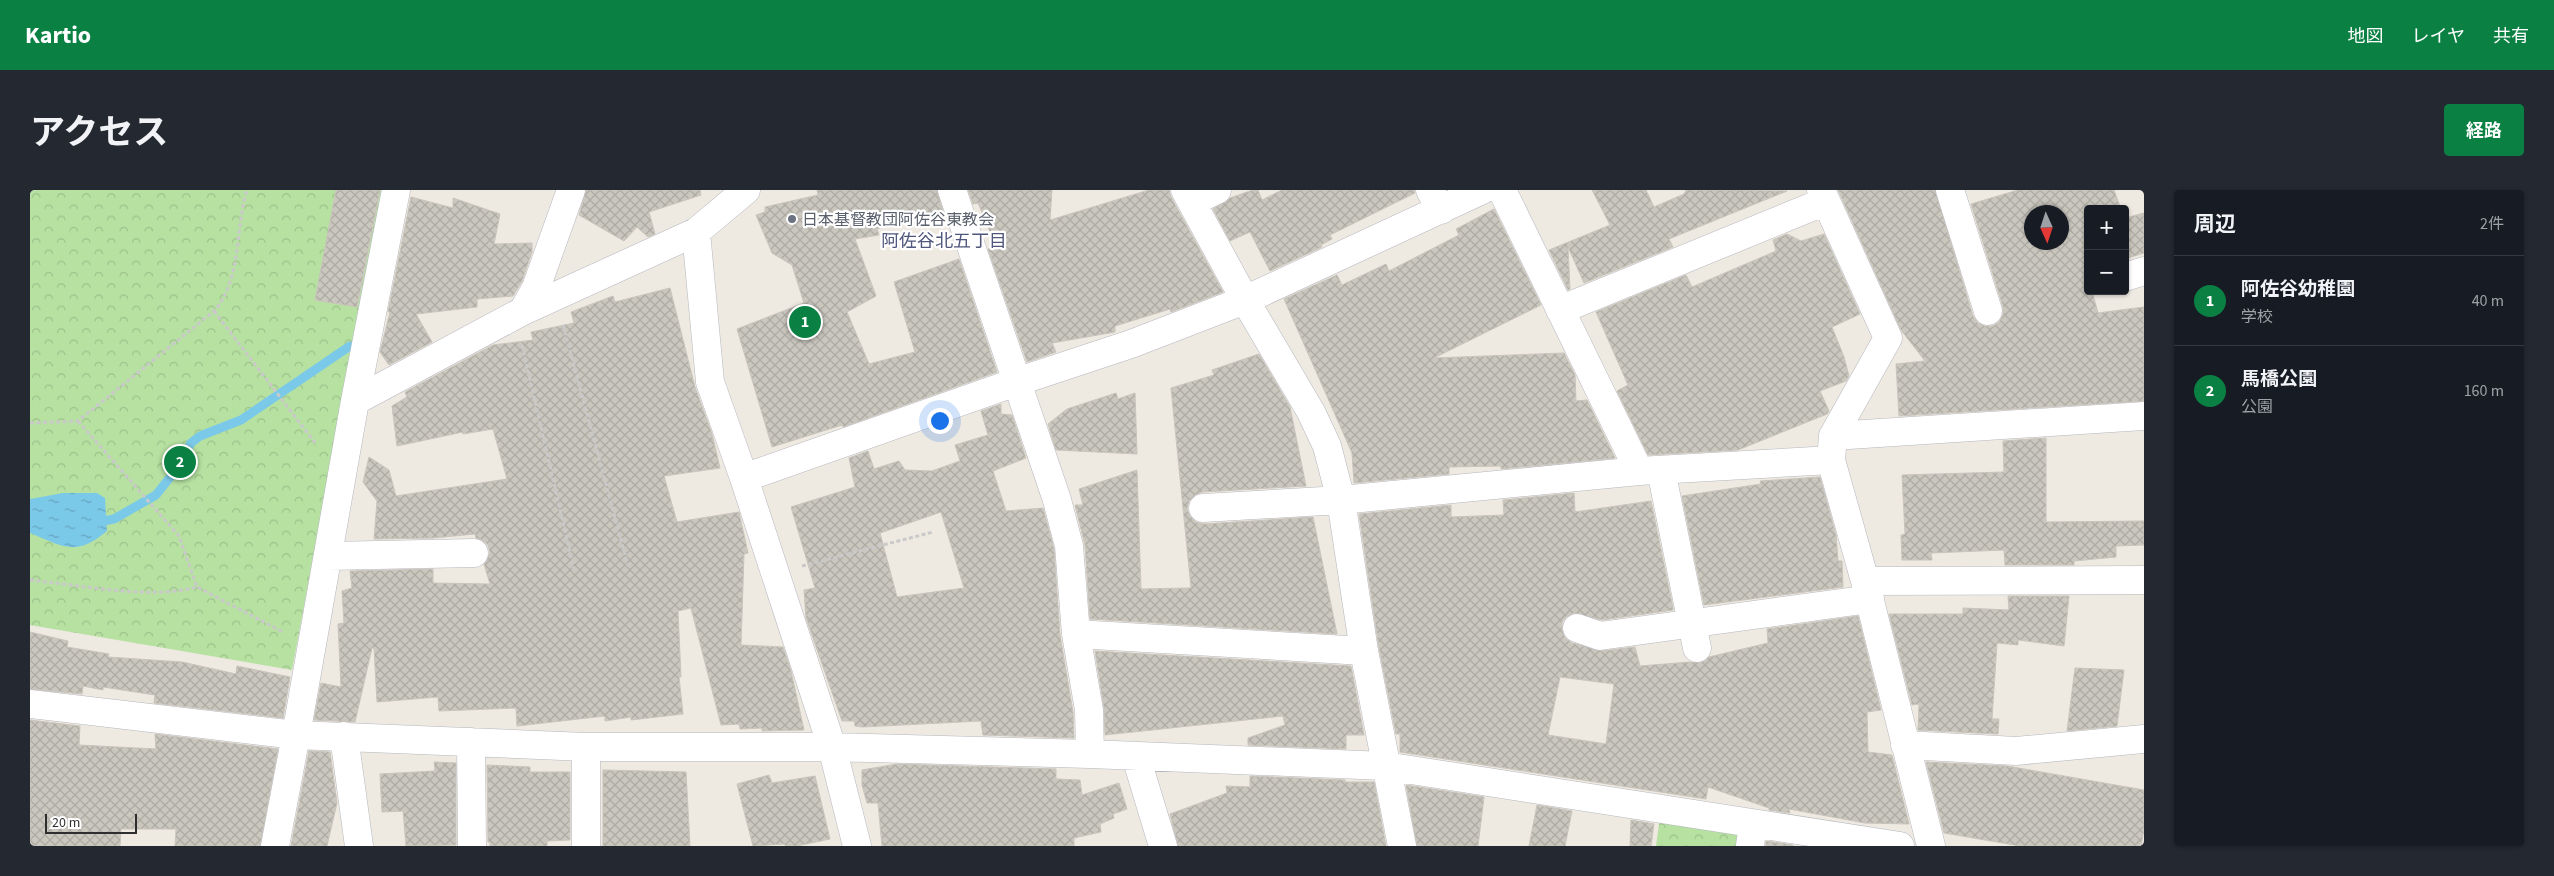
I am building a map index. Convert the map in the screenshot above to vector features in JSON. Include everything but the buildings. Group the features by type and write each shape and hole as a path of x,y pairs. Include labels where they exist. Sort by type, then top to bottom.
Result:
{"street":[{"path":"275,846 354,401 396,190"},
{"path":"519,313 536,288 571,190"},
{"path":"354,401 519,313 556,298 696,232 746,190"},
{"path":"952,190 1057,500 1069,546 1076,634 1089,710 1090,754"},
{"path":"1217,190 1188,196 1245,300 1311,412 1327,446 1341,500 1364,652 1402,846"},
{"path":"744,478 1016,382 1131,344 1245,300 1436,200 1482,190"},
{"path":"1502,190 1560,310 1650,470 1695,637"},
{"path":"1950,190 1988,311"},
{"path":"1560,310 1823,196 1888,338 1832,448 1931,846"},
{"path":"696,232 710,382 744,478 832,747 857,846"},
{"path":"2129,276 2144,271"},
{"path":"1204,508 1341,500 1650,470 1832,448 2144,416"},
{"path":"328,556 474,553"},
{"path":"1577,628 1600,636 1695,637 1867,590 2144,580"},
{"path":"1076,634 1364,652"},
{"path":"30,704 296,735 586,746 832,747 1090,754 1385,766 1662,809 1751,835 1900,846"},
{"path":"344,736 358,846"},
{"path":"1905,746 2016,751 2144,739"},
{"path":"471,742 472,846"},
{"path":"586,746 586,846"},
{"path":"1136,757 1163,846"}],"path":[{"path":"30,423 78,422 214,311 222,301 231,277 247,190"},
{"path":"556,298 628,566"},
{"path":"214,311 320,449"},
{"path":"519,313 574,570"},
{"path":"78,422 179,536 197,587"},
{"path":"775,573 933,532"},
{"path":"30,580 152,592 181,591 197,587 287,634"}],"green space":[{"path":"30,190 382,190 292,670 30,625"},
{"path":"1660,817 1745,830 1742,846 1656,846"}],"water":[{"path":"63,493 97,493 105,498 107,531 87,544 78,547 61,545 30,533 30,499"}],"waterway":[{"path":"98,522 114,519 156,495 171,476 191,443 200,436 241,420 350,346"}],"place":[{"name":"日本基督教団阿佐谷東教会","path":"792,219"},
{"name":"阿佐谷幼稚園","path":"805,322"},
{"name":"馬橋公園","path":"180,462"}],"district":[{"name":"阿佐谷北五丁目","path":"944,241"}]}
